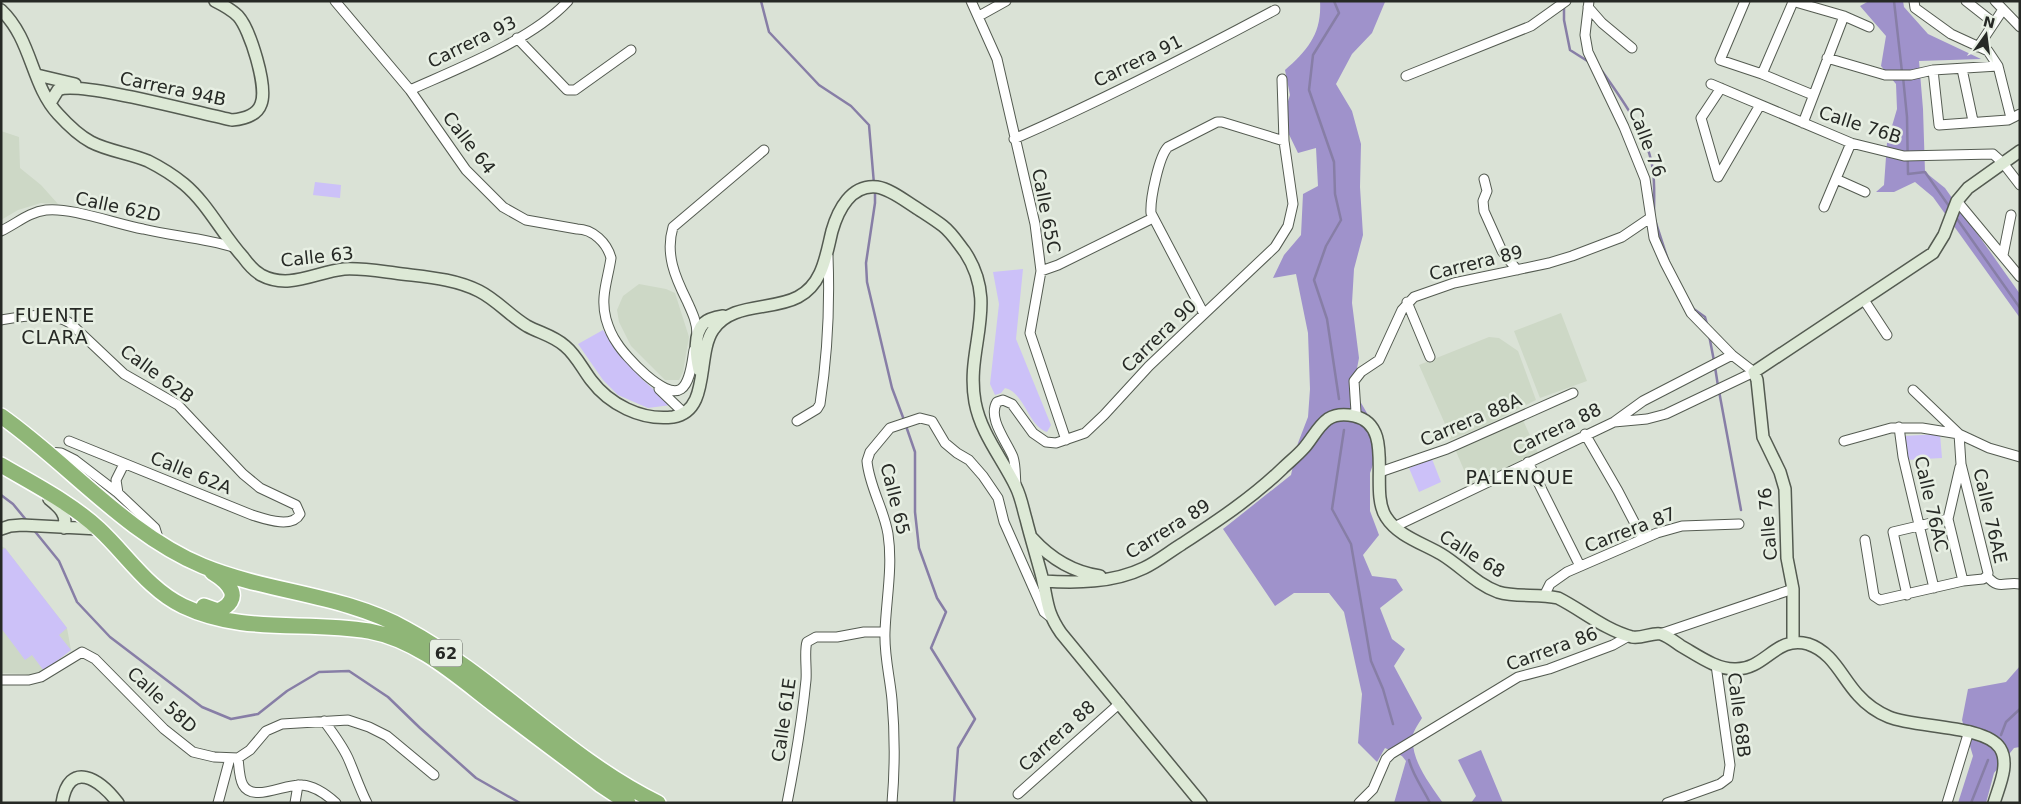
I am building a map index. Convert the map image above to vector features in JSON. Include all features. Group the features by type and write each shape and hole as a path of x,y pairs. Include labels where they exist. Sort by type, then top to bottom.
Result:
{"highway":[{"name":"62","path":"1,416 93,492 160,544 203,566 375,614 406,628 449,656 527,716 622,784 658,803"},
{"path":"1,423 28,438"},
{"name":"62","path":"4,466 66,504 99,529 146,579 182,605 202,614 239,623 278,626 318,626 370,631 409,644 442,665 601,785 628,803"},
{"path":"182,605 199,604 218,611 226,607 231,601 232,593 230,586 222,578 203,566"}],"street":[{"name":"Carrera 94B","path":"50,103 54,94 61,88 70,87 93,90 232,120 250,116 261,106 262,98 261,78 250,42 238,16 230,9 214,1"},
{"name":"Calle 64","path":"335,1 410,90 466,170 503,207 526,220 576,230 585,229 592,232 601,241 611,258 603,294 606,318 615,341 627,357 645,375 668,390 676,391 684,386 687,381 696,342"},
{"name":"Carrera 93","path":"410,90 457,70 517,38 548,19 568,1"},
{"name":"Calle 65C","path":"971,1 980,16 997,59 1035,224 1041,271 1030,333 1066,440"},
{"path":"980,16 1006,1"},
{"path":"1406,76 1531,26 1566,1"},
{"name":"Calle 76B","path":"1745,1 1720,60 1762,74 1813,95"},
{"path":"1966,1 1994,23"},
{"path":"1762,74 1792,2 1844,16 1869,26"},
{"path":"1995,2 2020,27"},
{"name":"Calle 76","path":"1588,4 1602,23 1632,48"},
{"name":"Calle 76","path":"1588,4 1585,35 1588,52 1640,165 1645,179 1654,238 1665,263 1691,313 1732,355 1754,372 1758,380 1763,437 1780,472 1785,489 1787,558 1793,589 1793,643"},
{"path":"1915,5 1952,34 1988,51 1998,66 2016,116 1939,125 1933,70"},
{"name":"Calle 63","path":"1,10 19,32 36,75 50,103 70,127 91,142 146,161 174,176 199,199 233,247 256,272 277,280 292,281 326,273 359,269 453,281 470,287 496,301 524,324 562,344 574,356 595,385 613,402 641,414 655,417 684,414"},
{"name":"Carrera 91","path":"1014,139 1130,85 1275,10"},
{"path":"1978,47 2002,11"},
{"path":"1802,123 1844,16"},
{"path":"517,38 567,90 575,90 631,50"},
{"path":"1827,58 1885,75 1911,75 1933,70 1998,66"},
{"path":"1962,69 1973,121"},
{"path":"36,75 93,90"},
{"name":"Carrera 90","path":"1016,487 1012,456 994,416 994,408 998,402 1003,400 1012,404 1033,433 1042,440 1053,443 1085,433 1096,424 1149,366 1271,251 1288,226 1293,198 1284,141 1282,78"},
{"name":"Calle 76B","path":"1711,84 1851,143 1904,156 1993,154 2003,163"},
{"path":"1721,88 1701,118 1718,177 1760,105"},
{"path":"1204,314 1153,218 1151,201 1164,152 1203,128 1219,122 1284,141"},
{"path":"1824,207 1851,143"},
{"path":"701,377 694,316 676,278 670,256 673,227 764,150"},
{"path":"1614,422 1647,419 1666,414 1754,372 1864,300 1933,253 1944,235 1954,209 1968,188 2020,151"},
{"path":"2003,163 2020,186"},
{"path":"1484,179 1487,190 1483,201 1484,211 1502,251 1517,270"},
{"path":"1836,180 1865,192"},
{"name":"Calle 65","path":"827,252 836,217 844,204 854,193 872,187 885,190 925,213 947,229 970,260 980,285 982,305 974,370 976,406 984,430 1016,487 1043,581 1049,616"},
{"path":"1954,209 2003,255 2020,277"},
{"name":"Calle 62D","path":"1,231 35,212 48,210 76,213 142,229 233,247"},
{"path":"2003,255 2011,214"},
{"path":"1041,271 1058,265 1153,218"},
{"name":"Carrera 89","path":"1407,302 1414,297 1454,283 1549,263 1606,244 1622,237 1650,218"},
{"path":"696,342 704,323 745,309 778,305 799,297 815,283 827,252"},
{"path":"797,421 820,404 829,331 830,292 827,252"},
{"path":"1864,300 1887,335"},
{"path":"1407,302 1430,357"},
{"path":"1350,415 1356,412 1354,381 1361,372 1379,360 1407,302"},
{"path":"645,375 684,414 696,400 708,338 715,325 737,312"},
{"name":"Calle 62B","path":"1,320 28,316 60,317 70,323 124,374 178,405 222,453 254,483 296,506 300,514"},
{"path":"694,316 721,316"},
{"name":"Carrera 88","path":"1394,527 1585,434 1614,422 1643,401 1732,355"},
{"path":"1913,390 1959,434 1961,464 1948,519 1963,581"},
{"name":"Carrera 88A","path":"1380,472 1447,449 1573,393"},
{"name":"Carrera 89","path":"1043,581 1067,582 1116,577 1145,568 1205,529 1274,476 1303,449 1324,422 1333,416 1350,415"},
{"name":"Calle 68","path":"1350,415 1362,418 1371,426 1377,438 1380,458 1379,497 1386,517 1394,527 1403,534 1443,555 1466,574 1489,588 1522,596 1558,598 1629,636"},
{"name":"Calle 65","path":"892,803 894,736 892,697 886,667 885,632 889,586 889,544 888,532 867,461 870,452 885,433 894,426 916,418 932,421 945,442 969,460 983,476 998,498 1004,522 1044,612 1120,703 1196,801"},
{"path":"1844,442 1882,429 1899,427 1929,429 1959,434 1989,448 2020,457"},
{"name":"Calle 76AC","path":"1899,427 1903,457 1934,588"},
{"path":"1585,434 1643,539"},
{"name":"Calle 62A","path":"69,441 252,515 273,521 292,521 298,518 300,514"},
{"path":"46,452 61,453 75,460 118,493 154,528 160,544"},
{"path":"1528,462 1580,566"},
{"path":"98,477 107,477 124,464"},
{"path":"118,493 116,480 124,464"},
{"name":"Calle 76AE","path":"1961,464 1988,573 1987,576"},
{"path":"31,483 58,507 65,516 64,528"},
{"path":"1907,595 1893,532 1948,519"},
{"name":"Carrera 87","path":"1544,596 1546,590 1555,580 1580,566 1643,539 1682,526 1739,524"},
{"path":"1,529 22,525 99,529"},
{"name":"Carrera 89","path":"1031,536 1052,558 1066,566 1090,574 1116,577"},
{"path":"1865,540 1876,599 1880,600 1907,595 1963,581 1982,579 1987,576 1993,584 1997,585 2019,583"},
{"name":"Carrera 86","path":"1359,803 1373,789 1386,759 1391,754 1518,676 1549,669 1613,645 1629,636 1638,638 1660,634 1793,589"},
{"name":"Calle 61E","path":"788,803 800,733 806,678 807,661 805,648 807,642 816,637 837,637 864,632 885,632"},
{"path":"1660,634 1716,665 1735,670 1749,667 1764,660 1779,647 1793,643 1809,645 1824,653 1859,696 1882,714 1917,724 1969,731 1990,739 2002,752 2004,769 1994,803"},
{"name":"Calle 58D","path":"1,680 29,680 41,677 78,653 87,653 164,729 193,752 214,757 234,758"},
{"name":"Calle 68B","path":"1667,803 1720,784 1728,778 1730,770 1716,665"},
{"name":"Carrera 88","path":"1018,794 1120,703"},
{"path":"218,803 234,758 250,750 266,731 282,724 348,720 369,727 387,736 434,775"},
{"path":"324,721 337,738 348,758 356,781 367,803"},
{"path":"1947,803 1969,731"},
{"path":"234,758 242,783 250,792 258,793 298,785 317,789 336,803"},
{"path":"62,803 64,791 69,782 83,777 99,784 118,803"},
{"path":"294,803 298,785"}],"shaded area":[{"path":"1320,1 1385,2 1372,33 1352,54 1336,84 1352,111 1361,144 1360,187 1363,235 1354,269 1352,303 1359,358 1353,389 1382,439 1370,473 1370,511 1379,535 1363,555 1372,576 1396,579 1403,590 1380,608 1392,639 1405,649 1394,666 1422,718 1413,735 1415,754 1427,780 1443,803 1394,803 1406,761 1402,756 1385,748 1377,762 1358,743 1362,694 1344,612 1329,593 1294,593 1275,606 1223,529 1291,475 1298,443 1308,417 1310,389 1308,333 1296,274 1273,278 1284,255 1301,235 1303,194 1318,186 1316,148 1298,153 1282,120 1290,95 1285,70 1307,48 1312,40 1319,22"},
{"path":"1869,1 1903,1 1904,7 1928,34 1981,59 1919,61 1925,172 1945,188 2020,294 2020,318 1933,197 1915,182 1894,192 1876,192 1884,185 1887,143 1897,109 1896,84 1881,66 1886,36 1860,6"},
{"path":"1,131 19,137 20,168 41,185 58,204 41,203 18,210 1,220"},
{"path":"315,182 341,185 340,198 313,195"},
{"path":"1023,269 1016,339 1051,425 1047,432 1035,423 1012,391 1005,388 1001,393 995,395 990,384 999,304 993,272"},
{"path":"639,284 666,289 675,293 689,337 683,372 679,380 665,380 631,346 619,322 617,310 623,296"},
{"path":"1561,313 1587,381 1540,398 1514,331"},
{"path":"603,330 622,358 671,405 648,408 618,395 603,380 578,344"},
{"path":"1489,337 1499,338 1518,351 1536,400 1485,426 1450,440 1449,433 1419,365"},
{"path":"1522,418 1538,453 1470,484 1455,449"},
{"path":"1940,434 1942,458 1906,460 1904,436"},
{"path":"1432,459 1441,482 1419,492 1409,468"},
{"path":"1,546 5,548 67,628 71,650 33,677 25,674 1,673"},
{"path":"5,548 67,628 59,635 71,650 44,671 32,655 25,660 1,628 1,550"},
{"path":"2020,666 2020,747 2014,748 1994,773 1986,803 1958,803 1973,756 1962,720 1968,689 2006,682"},
{"path":"1481,750 1503,803 1471,803 1476,796 1458,760"}],"waterway":[{"path":"761,1 769,32 819,85 851,106 869,125 874,184"},
{"path":"1334,1 1339,13 1313,55 1309,90 1334,162 1335,194 1341,220 1326,246 1314,280 1327,319 1339,399"},
{"path":"1894,1 1902,72"},
{"path":"1564,6 1564,20 1570,50 1589,62"},
{"path":"1602,71 1634,118 1646,145 1654,176 1654,215"},
{"path":"1903,77 1907,117 1908,174 1925,172 1951,209"},
{"path":"875,192 866,263 867,282 892,388 904,420"},
{"path":"1955,216 2020,308"},
{"path":"1655,220 1668,260"},
{"path":"1691,307 1705,317 1707,324"},
{"path":"1709,335 1714,361"},
{"path":"1715,367 1718,386"},
{"path":"1719,391 1741,510"},
{"path":"906,426 915,452 915,512 919,548 937,598 946,612 931,648 975,719 958,748 954,803"},
{"path":"1344,430 1332,509 1351,544 1371,661 1383,689 1393,724"},
{"path":"1,495 13,504 27,521"},
{"path":"33,529 59,561 77,602 110,637 202,707 231,719 258,714 287,691 319,672 349,671 388,697 476,778 520,803"},
{"path":"2001,735 2006,722 2020,709"},
{"path":"1409,760 1430,803"},
{"path":"1971,803 1988,760"}],"district":[{"name":"FUENTE CLARA","path":"55,326"},
{"name":"PALENQUE","path":"1520,477"}]}
